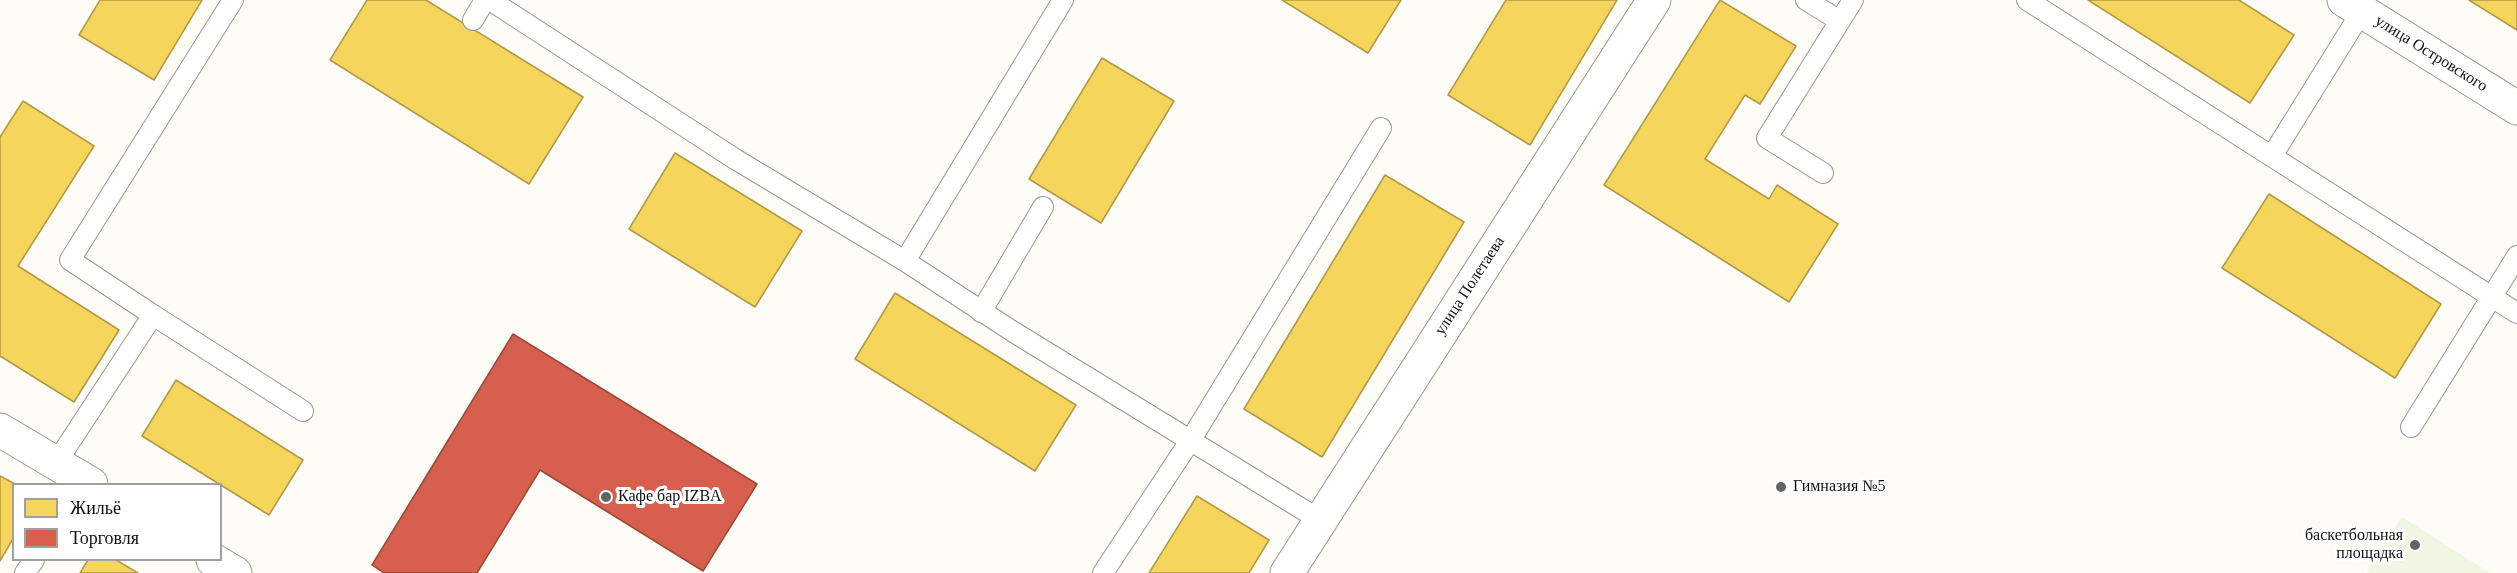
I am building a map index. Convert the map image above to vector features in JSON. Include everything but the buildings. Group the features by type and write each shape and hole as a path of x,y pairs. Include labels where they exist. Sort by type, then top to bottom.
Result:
{"street":[{"name":"улица Полетаева","path":"1287,573 1654,0"},
{"name":"улица Островского","path":"2353,5 2517,108"},
{"path":"0,430 61,474 88,483"},
{"path":"215,561 235,573"}],"lane":[{"path":"233,0 70,260 303,411"},
{"path":"473,20 485,0"},
{"path":"490,0 735,159 905,261 981,312 1320,520"},
{"path":"905,261 1063,0"},
{"path":"1806,0 1840,21"},
{"path":"1823,173 1767,138 1853,0"},
{"path":"2027,0 2517,313"},
{"path":"2272,156 2353,5"},
{"path":"1103,573 1190,441 1381,128"},
{"path":"981,312 1043,207"},
{"path":"2411,427 2517,256"},
{"path":"61,474 153,315"}],"green space":[{"name":"баскетбольная площадка","path":"2402,517 2490,573 2367,573"}],"place":[{"name":"Гимназия №5","path":"1781,487"},
{"name":"Кафе бар IZBA","path":"606,497"},
{"name":"баскетбольная площадка","path":"2415,545"}]}
